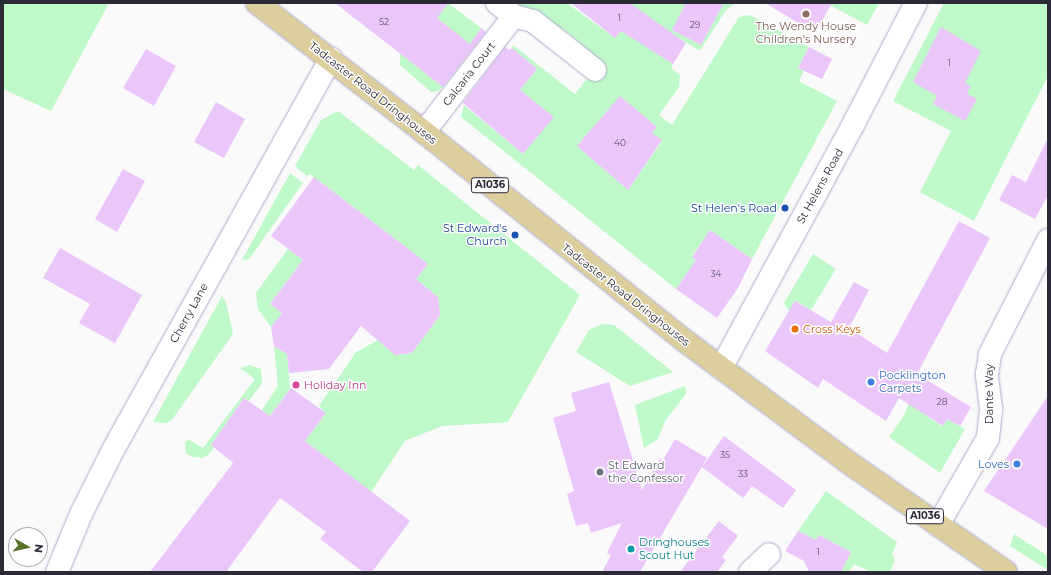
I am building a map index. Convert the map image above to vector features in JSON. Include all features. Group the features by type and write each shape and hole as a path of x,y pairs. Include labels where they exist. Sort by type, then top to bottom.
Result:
{"main road":[{"name":"Tadcaster Road Dringhouses","path":"257,3 424,132 604,278 721,368 938,525 1006,572"}],"street":[{"path":"497,3 514,16 533,21 595,70"},
{"name":"St Helens Road","path":"721,368 871,92 916,3"},
{"name":"Calcaria Court","path":"424,132 514,16"},
{"name":"Cherry Lane","path":"57,572 81,514 113,450 331,59"},
{"name":"Dante Way","path":"938,525 988,438 990,409 987,374 990,354 1048,240"},
{"path":"750,572 769,554"}],"green space":[{"path":"3,3 109,3 51,111 3,89"},
{"path":"448,3 481,28 476,35 480,39 474,48 430,12 401,54 443,87 438,91 431,92 400,65 400,55 403,45 432,5 441,12"},
{"path":"513,3 567,3 615,38 637,10 630,3 686,3 678,33 701,45 724,3 736,3 726,10 701,49 698,50 662,27 649,48 673,64 671,68 680,75 679,87 659,115 672,125 739,17 750,15 809,47 798,68 804,71 799,81 837,101 752,259 710,230 692,256 696,260 676,289 461,117 464,105 523,154 553,117 520,90 537,69 512,48 513,45 575,94 601,61 565,30","holes":["620,97 657,127 652,133 662,141 628,190 577,146"]},
{"path":"826,3 879,3 867,25"},
{"path":"944,3 1048,3 1048,76 974,221 920,192 951,131 893,101"},
{"path":"338,111 414,170 418,165 580,295 508,422 442,426 405,441 371,492 305,441 326,413 319,406 356,352 378,340 395,355 412,353 440,315 438,297 416,279 428,264 310,174 307,176 295,166 321,120"},
{"path":"290,173 303,183 249,259 242,260"},
{"path":"288,249 303,260 270,304 282,313 271,327 258,309 256,293"},
{"path":"813,254 836,269 811,310 796,301 789,311 784,303"},
{"path":"222,296 226,302 233,334 171,421 166,423 153,422"},
{"path":"602,324 614,325 673,372 630,386 576,352 589,330"},
{"path":"274,346 287,354 290,389 270,416 262,410 278,386"},
{"path":"250,365 261,369 262,383 249,401 244,398 211,445 214,448 208,455 203,458 192,457 186,453 185,443 188,439 203,448 255,379 240,368"},
{"path":"915,385 922,413 942,426 947,419 965,429 940,473 889,437 905,414"},
{"path":"685,386 686,394 665,421 658,439 644,448 635,405"},
{"path":"826,491 897,542 892,554 895,560 890,572 871,572 854,564 849,572 841,572 851,552 819,535 816,540 798,531"},
{"path":"1014,534 1048,556 1048,570 1010,546"}],"building":[{"path":"335,3 448,3 437,18 470,44 481,28 486,32 443,87"},
{"path":"571,3 630,3 686,43 673,64 621,31 615,38"},
{"path":"686,3 724,3 701,45 672,30"},
{"name":"The Wendy House Children's Nursery","path":"765,3 832,3 815,33"},
{"path":"941,27 981,51 965,83 971,86 967,94 977,99 965,121 933,104 937,96 913,82"},
{"path":"505,47 509,50 512,48 537,69 520,90 554,117 523,154 463,103"},
{"path":"809,47 832,59 822,79 798,68"},
{"path":"146,49 176,66 154,106 123,88"},
{"path":"620,96 657,127 652,133 662,140 628,190 577,146"},
{"path":"216,102 245,119 224,158 194,142"},
{"path":"1048,138 1048,195 1035,219 999,200 1012,175 1026,182"},
{"path":"123,169 145,181 117,232 95,219"},
{"path":"314,177 428,264 416,279 438,297 440,315 412,353 395,355 361,326 329,369 289,373 287,354 274,346 271,327 282,313 270,304 303,260 271,236"},
{"path":"959,221 990,238 917,374 971,407 960,426 947,419 943,426 899,398 886,421 823,379 818,388 765,351 795,301 831,322 854,282 869,290 849,328 887,353"},
{"path":"710,230 752,259 738,288 717,318 676,289 696,260 692,257"},
{"path":"60,248 142,295 115,343 79,323 90,304 43,278"},
{"path":"609,382 642,490 660,458 663,460 675,439 707,458 640,572 602,572 611,555 607,553 622,523 591,533 588,523 576,526 567,494 574,491 553,418 576,411 571,393"},
{"path":"291,388 326,413 305,441 410,521 372,572 363,572 320,539 326,532 280,498 226,572 150,572 233,463 211,445 244,398 270,416"},
{"path":"1048,396 1048,529 984,491"},
{"path":"724,436 796,490 783,508 752,486 743,498 702,467"},
{"path":"719,521 738,536 722,557 726,560 717,572 680,572"},
{"path":"798,531 816,540 819,535 851,552 841,572 809,572 804,561 785,551"}],"place":[{"name":"The Wendy House Children's Nursery","path":"806,14"},
{"name":"St Helen's Road","path":"785,208"},
{"name":"St Edward's Church","path":"515,235"},
{"name":"Cross Keys","path":"795,329"},
{"name":"Pocklington Carpets","path":"871,382"},
{"name":"Holiday Inn","path":"296,385"},
{"name":"Loves","path":"1017,464"},
{"name":"St Edward the Confessor","path":"600,472"},
{"name":"Dringhouses Scout Hut","path":"631,549"}]}
